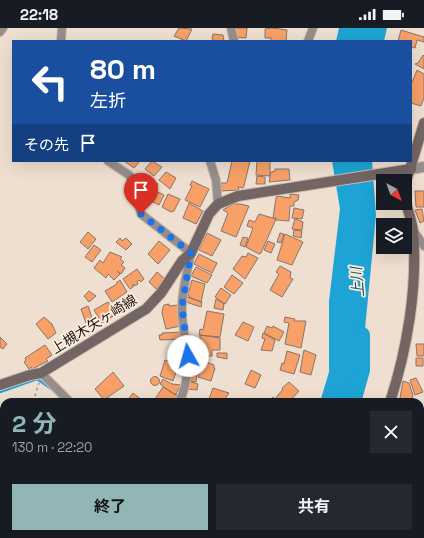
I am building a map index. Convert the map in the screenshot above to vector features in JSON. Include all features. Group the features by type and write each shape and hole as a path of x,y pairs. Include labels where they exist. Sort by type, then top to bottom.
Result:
{"main road":[{"path":"409,174 424,123"},
{"path":"218,204 238,196 390,171 411,169"},
{"name":"上槻木矢ヶ崎線","path":"0,386 30,375 41,373 146,309 161,293 182,261 191,253 209,214 218,204"},
{"path":"391,398 399,374 407,332 413,285 413,230 408,210"}],"street":[{"path":"0,32 3,28"},
{"path":"61,40 62,28"},
{"path":"231,28 234,40"},
{"path":"308,40 313,28"},
{"path":"110,162 129,175 133,182 141,214 191,253 182,309 188,356 183,395 181,398"},
{"path":"210,162 216,180 218,204"},
{"path":"411,169 424,167"},
{"path":"413,230 424,246"},
{"path":"41,373 66,398"}],"path":[{"path":"34,398 39,384"}],"water":[{"path":"339,28 387,28 384,40 336,40"},
{"path":"332,162 372,162 376,215 358,398 321,398 329,372 329,301 340,209"}],"building":[{"path":"179,28 192,29 186,40 174,36"},
{"path":"234,28 247,28 246,38 234,37"},
{"path":"272,28 287,30 286,40 271,40 271,38 265,38 265,29"},
{"path":"401,30 424,37 424,42 417,40 415,48 412,47 412,40 398,40"},
{"path":"213,34 223,35 224,40 214,40 212,39"},
{"path":"423,55 424,69 415,64 418,63"},
{"path":"417,70 424,74 424,98 421,106 412,103 412,82"},
{"path":"125,162 139,162 134,168"},
{"path":"151,162 162,167 154,176 145,169"},
{"path":"232,162 250,162 243,188 238,187 239,190 221,191 221,183 227,183"},
{"path":"257,162 270,162 270,176 256,175"},
{"path":"275,169 289,169 290,180 269,182 271,172 275,171"},
{"path":"166,172 176,178 170,189 159,180"},
{"path":"257,176 265,177 265,184 256,184"},
{"path":"141,177 158,184 151,196 140,191 137,180"},
{"path":"192,181 209,189 200,207 185,200 192,186 190,185"},
{"path":"156,191 164,195 159,205 151,201"},
{"path":"415,191 424,191 424,207 416,207"},
{"path":"168,194 180,199 174,211 171,212 162,207"},
{"path":"290,194 299,195 298,200 294,202 294,206 290,206 289,221 276,220 276,218 273,218 277,196 290,198"},
{"path":"189,203 203,211 196,224 183,218"},
{"path":"233,204 249,206 236,237 221,231 228,213 223,210"},
{"path":"294,208 304,210 302,219 292,218"},
{"path":"422,209 424,221 420,223 415,210"},
{"path":"259,214 276,219 261,253 259,254 246,247 253,228 247,226 249,220 255,222"},
{"path":"295,219 303,222 302,230 292,229"},
{"path":"294,230 302,231 301,238 293,236"},
{"path":"88,232 96,239 88,249 80,242"},
{"path":"207,233 221,240 212,256 199,250"},
{"path":"280,233 284,234 281,243 277,242"},
{"path":"285,234 303,242 292,265 277,260"},
{"path":"243,237 248,238 245,247 240,245"},
{"path":"120,238 122,241 126,238 132,244 126,250 116,242"},
{"path":"159,241 170,250 158,264 148,254"},
{"path":"268,241 275,244 271,253 264,250"},
{"path":"94,245 101,250 92,262 85,257"},
{"path":"110,252 122,257 120,259 124,262 121,265 125,268 121,274 117,271 120,274 114,280 108,274 106,278 94,268 100,260 103,263"},
{"path":"248,253 258,258 245,279 233,269 242,256 246,257"},
{"path":"199,254 217,263 212,273 194,264"},
{"path":"280,266 291,272 290,278 293,279 282,297 270,290 279,274 276,272"},
{"path":"196,267 212,275 207,283 191,276"},
{"path":"137,269 144,279 141,282 139,280 137,282 138,284 134,286 133,284 133,287 130,289 123,279"},
{"path":"157,272 165,279 156,289 149,282"},
{"path":"232,275 243,283 234,294 224,287"},
{"path":"120,280 127,292 112,302 105,291 117,284 116,283"},
{"path":"192,280 205,284 201,302 189,297 188,294"},
{"path":"221,288 231,295 225,304 215,297"},
{"path":"89,291 96,296 89,302 84,296"},
{"path":"187,297 202,302 201,307 186,302"},
{"path":"216,299 224,304 223,310 214,308"},
{"path":"108,302 115,315 102,323 94,310"},
{"path":"169,304 169,306 178,305 181,326 166,329 162,313 164,305"},
{"path":"88,306 93,321 86,323 81,309"},
{"path":"207,311 224,314 220,337 199,335 200,329 203,330"},
{"path":"44,317 52,324 56,333 48,339 36,324"},
{"path":"285,317 295,319 294,321 306,321 301,348 285,344 289,323 284,322"},
{"path":"243,322 254,327 248,341 235,335"},
{"path":"267,326 272,328 273,326 284,332 279,341 264,333"},
{"path":"182,332 183,339 160,340 159,335 162,335 162,333"},
{"path":"263,333 275,340 272,351 261,350 265,339 262,338"},
{"path":"200,335 220,338 220,350 212,350 212,356 194,356 194,350 200,351"},
{"path":"0,337 7,344 3,349 0,347"},
{"path":"416,344 424,344 424,356 417,356"},
{"path":"45,345 52,355 46,359 48,361 29,369 24,362 26,360 25,358"},
{"path":"304,350 316,355 311,375 300,372"},
{"path":"287,351 300,355 294,374 280,370 282,363 284,364"},
{"path":"217,353 227,353 227,359 217,357"},
{"path":"416,358 423,358 423,366 416,366"},
{"path":"165,360 184,367 182,371 179,370 176,372 173,381 160,376"},
{"path":"206,362 214,365 215,368 211,381 198,377 203,363 206,364"},
{"path":"251,370 261,375 255,388 245,384"},
{"path":"113,372 124,386 107,398 102,398 95,389"},
{"path":"190,372 197,373 196,382 189,381"},
{"path":"153,377 157,377 159,381 157,385 153,385 151,383 151,379"},
{"path":"416,378 423,392 415,395 410,380"},
{"path":"163,379 172,384 181,385 175,395 160,384"},
{"path":"188,381 198,384 197,390 187,389"},
{"path":"403,381 409,383 413,395 412,398 400,398"},
{"path":"289,382 299,391 293,398 276,398 283,389 282,388"},
{"path":"163,387 178,395 176,398 156,398"},
{"path":"213,388 229,393 226,398 209,398"},
{"path":"133,393 139,398 129,398"}],"waterway":[{"name":"上川","path":"354,398 362,370 362,335"},
{"name":"上川","path":"359,375 362,370"},
{"path":"0,392 37,379 53,390 60,398"}],"route":[{"path":"141,214 191,253 182,306 188,356"}]}
